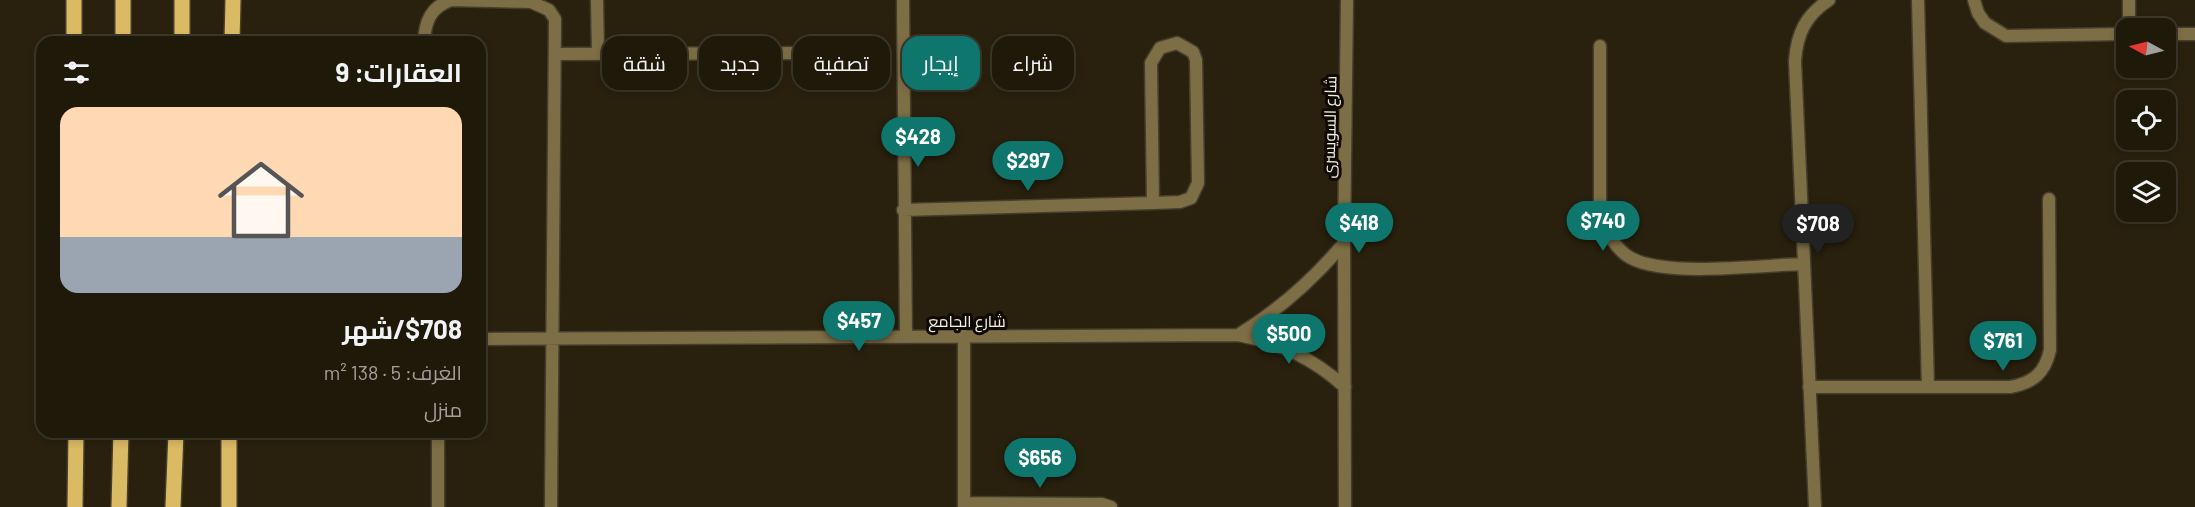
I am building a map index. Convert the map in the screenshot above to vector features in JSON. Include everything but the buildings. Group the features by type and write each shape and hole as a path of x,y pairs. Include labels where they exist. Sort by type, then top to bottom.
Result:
{"main road":[{"path":"74,0 74,36"},
{"path":"123,0 123,36"},
{"path":"182,0 182,36"},
{"path":"232,36 233,0"},
{"path":"75,507 76,438"},
{"path":"119,507 121,438"},
{"path":"174,507 176,438"},
{"path":"229,438 229,507"}],"street":[{"path":"425,36 427,21 440,4 451,0 531,2 549,10 555,19 551,507"},
{"path":"597,0 598,54"},
{"path":"903,0 903,210 906,337"},
{"name":"شارع السويسرى","path":"1345,507 1344,243 1347,0"},
{"path":"1815,507 1794,61 1796,42 1802,25 1814,11 1829,0"},
{"path":"1918,0 1928,387"},
{"path":"1974,0 1978,13 1985,23 2006,36 2116,34"},
{"path":"2128,18 2129,0"},
{"path":"2176,34 2195,33"},
{"path":"903,210 1153,203 1186,201 1197,189 1196,60 1193,52 1177,43 1160,48 1151,63 1153,203"},
{"path":"1600,46 1600,217 1610,238 1626,255 1646,265 1669,269 1803,264"},
{"path":"556,54 793,52"},
{"path":"1809,387 2017,386 2037,377 2047,365 2050,350 2049,200"},
{"path":"1238,335 1285,303 1313,278 1344,243"},
{"name":"شارع الجامع","path":"486,339 1238,335 1277,344 1307,357 1345,387"},
{"path":"964,336 964,505 1102,504 1111,507"},
{"path":"438,438 438,507"}]}
